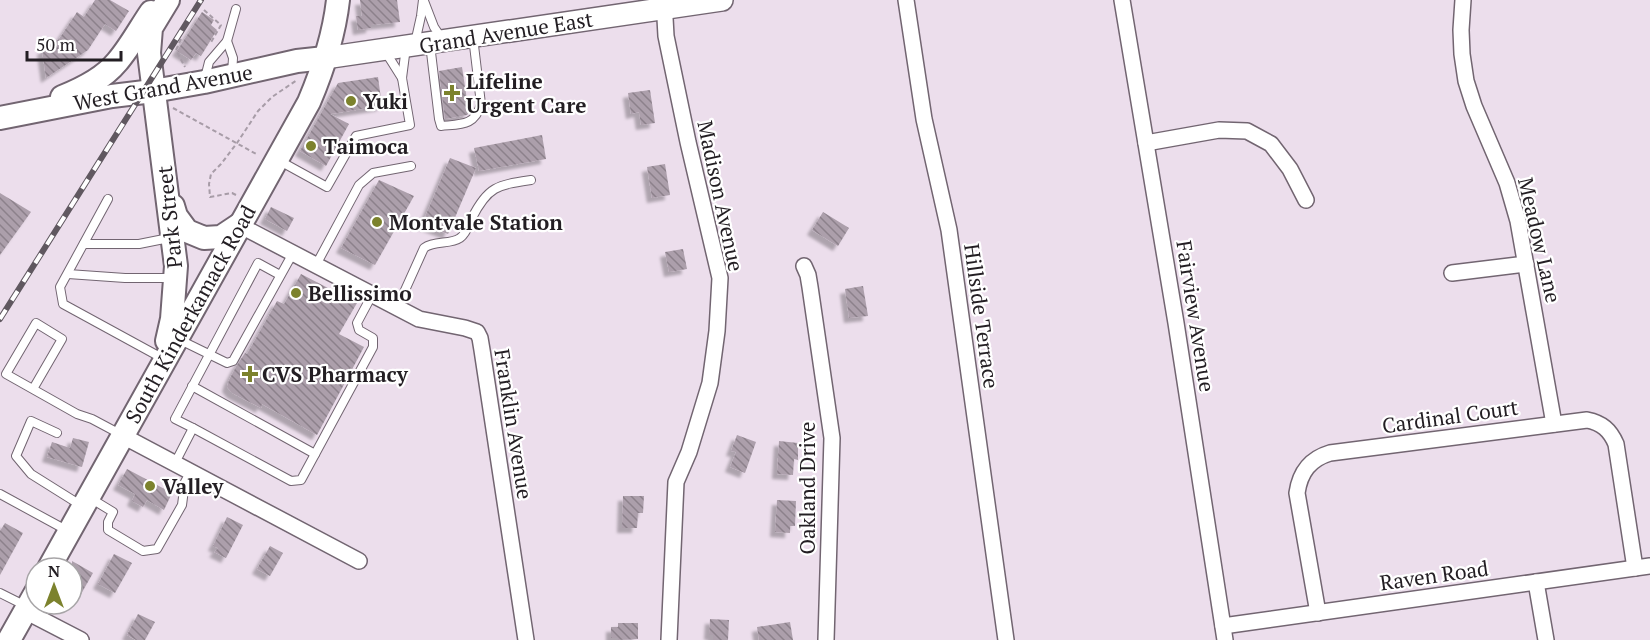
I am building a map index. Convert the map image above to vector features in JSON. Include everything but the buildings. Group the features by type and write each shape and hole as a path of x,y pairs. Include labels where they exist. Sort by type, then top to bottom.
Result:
{"main road":[{"path":"39,110 47,103 73,93 106,73 118,62 155,5 162,0"},
{"name":"Park Street","path":"159,367 172,319 176,266 166,188 159,97 149,54 151,28 168,0"},
{"name":"South Kinderkamack Road","path":"56,556 239,225 267,157 309,102 321,73 332,35 338,0"},
{"name":"Grand Avenue East","path":"325,58 473,36 613,10 722,0"},
{"name":"West Grand Avenue","path":"0,118 111,96 159,97 204,82 297,61 325,58"},
{"path":"166,188 176,216 187,231 204,238 222,237 239,225"},
{"path":"9,640 24,614"}],"street":[{"name":"Hillside Terrace","path":"906,0 924,119 949,230 1006,640"},
{"name":"Fairview Avenue","path":"1122,0 1176,323 1224,633"},
{"name":"Meadow Lane","path":"1463,0 1461,30 1466,81 1474,106 1507,183 1518,220 1554,424"},
{"name":"Madison Avenue","path":"664,4 668,46 720,278 717,331 710,383 689,452 676,482 669,640"},
{"path":"1146,143 1219,130 1247,131 1271,144 1290,169 1306,200"},
{"name":"Franklin Avenue","path":"239,225 419,320 477,332 480,338 526,640"},
{"path":"1452,273 1526,264"},
{"name":"Oakland Drive","path":"804,266 810,287 832,438 826,640"},
{"name":"Cardinal Court","path":"1318,613 1297,493 1298,482 1303,471 1320,456 1330,453 1587,420 1596,422 1605,427 1616,444 1643,567"},
{"path":"123,436 175,463 188,477 359,561"},
{"name":"Raven Road","path":"1224,633 1318,613 1643,567"},
{"path":"1536,582 1546,640"},
{"path":"48,616 81,640"}],"lane":[{"path":"402,78 434,27 423,0"},
{"path":"423,0 421,16 423,44 441,126 467,123 479,111 481,104 473,36"},
{"path":"204,82 209,62 227,41 236,9"},
{"path":"227,41 233,57 232,76"},
{"path":"267,157 327,187 356,136 410,125 402,78 384,49"},
{"path":"316,265 359,185 373,173 411,166"},
{"path":"397,308 424,248 461,238 480,202 493,189 502,185 531,180"},
{"path":"108,199 60,287 63,304 159,367"},
{"path":"84,244 139,244 172,237"},
{"path":"177,338 227,363 232,361 293,253"},
{"path":"280,275 258,263 175,420 291,481 301,480 373,347 373,338 358,330 357,323 372,295"},
{"path":"68,274 125,278 176,278"},
{"path":"33,389 62,339 36,323 6,374 77,414 92,419 123,436"},
{"path":"192,386 315,454"},
{"path":"57,433 31,421 16,456 30,474 86,502 113,512 108,522 108,530 143,551 157,549 182,505 188,477"},
{"path":"175,463 193,428"},
{"path":"0,494 70,532"},
{"path":"0,592 24,601"}],"path":[{"path":"204,10 221,25 209,46"},
{"path":"181,39 176,50 185,67"},
{"path":"236,195 232,193 210,197 211,174 221,165 258,111 272,97 297,80"},
{"path":"159,97 237,143 267,157"}],"railway":[{"path":"0,319 201,0"}],"place":[{"name":"Lifeline Urgent Care","path":"452,93"},
{"name":"Yuki","path":"351,101"},
{"name":"Taimoca","path":"311,146"},
{"name":"Montvale Station","path":"377,222"},
{"name":"Bellissimo","path":"296,293"},
{"name":"CVS Pharmacy","path":"250,374"},
{"name":"Valley","path":"150,486"}]}
